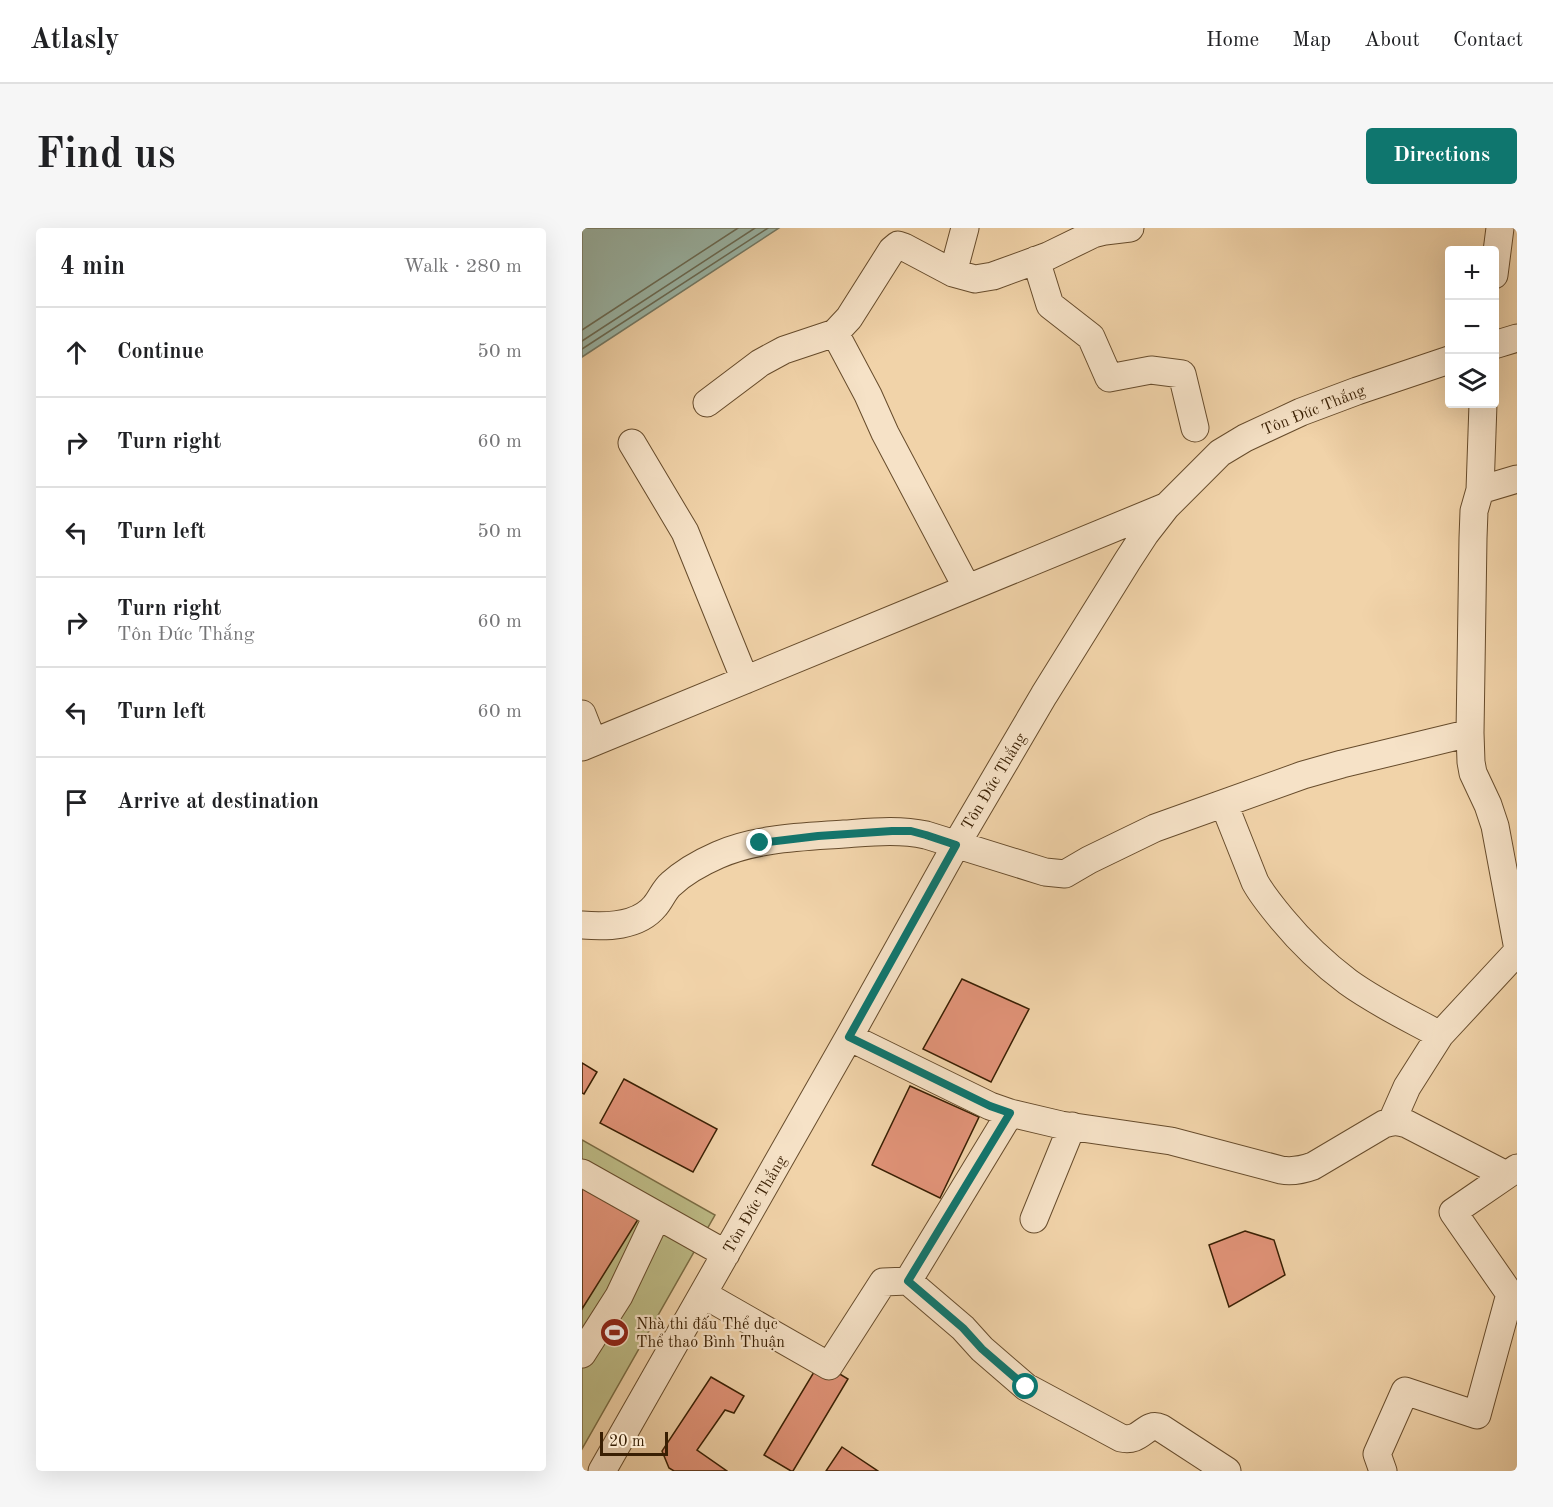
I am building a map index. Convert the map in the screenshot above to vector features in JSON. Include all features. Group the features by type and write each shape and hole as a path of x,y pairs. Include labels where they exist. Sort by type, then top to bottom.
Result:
{"street":[{"path":"953,273 965,228"},
{"path":"707,404 760,363 784,350 835,333 849,318 892,250 898,246 953,273 975,279 993,276 1048,256 1093,234 1131,228"},
{"path":"1498,246 1500,228"},
{"path":"1036,260 1050,305 1090,337 1109,378 1151,370 1182,375 1195,428"},
{"path":"835,333 967,588"},
{"path":"1499,343 1517,338"},
{"name":"Tôn Đức Thắng","path":"602,1471 956,845 1044,695 1145,534 1166,507 1221,453 1245,438 1300,412 1445,361"},
{"path":"1483,408 1480,490 1474,511 1473,538 1471,762 1473,773 1495,826 1507,839 1517,944"},
{"path":"632,443 685,532 745,680"},
{"path":"1480,490 1517,479"},
{"path":"582,714 587,745 1166,507"},
{"path":"582,925 620,924 638,919 651,911 668,886 716,856 746,846 818,836 911,831 1045,872 1065,874 1155,828 1324,769 1470,733"},
{"path":"1224,804 1255,882 1289,927 1322,961 1350,983 1440,1035"},
{"path":"1392,1121 1407,1087 1440,1035 1517,951"},
{"path":"849,1037 980,1101 1010,1113 1072,1126 1171,1141 1290,1171 1313,1166 1392,1121 1407,1124 1512,1171"},
{"path":"908,1281 1010,1113"},
{"path":"1034,1219 1072,1126"},
{"path":"1383,1471 1377,1454 1405,1391 1477,1415 1510,1294 1453,1212 1512,1171"},
{"path":"582,1173 726,1254"},
{"path":"582,1354 619,1296 657,1216"},
{"path":"703,1294 829,1366 883,1282 908,1281 1026,1387 1120,1438 1128,1440 1137,1438 1150,1426 1161,1428 1227,1471"}],"shaded area":[{"name":"Nhà thi đấu Thể dục Thể thao Bình Thuận","path":"582,1140 715,1215 582,1449"}],"water":[{"path":"582,228 779,228 582,357"}],"building":[{"path":"962,979 1029,1009 991,1082 923,1049"},
{"path":"582,1063 597,1072 584,1094 582,1093"},
{"path":"624,1079 717,1129 693,1172 600,1123"},
{"path":"910,1086 979,1117 940,1198 872,1165"},
{"path":"582,1176 642,1213 582,1309"},
{"path":"1245,1231 1274,1240 1285,1275 1229,1307 1209,1245"},
{"path":"820,1362 848,1379 791,1471 764,1455"},
{"path":"711,1377 744,1396 734,1413 725,1410 697,1450 727,1471 674,1471 669,1468 662,1451"},
{"path":"842,1447 878,1471 826,1471"}],"place":[{"name":"Nhà thi đấu Thể dục Thể thao Bình Thuận","path":"615,1332"}],"route":[{"path":"760,843 818,836 911,831 956,845 849,1037 990,1106 1010,1113 908,1281 1026,1387"}]}
